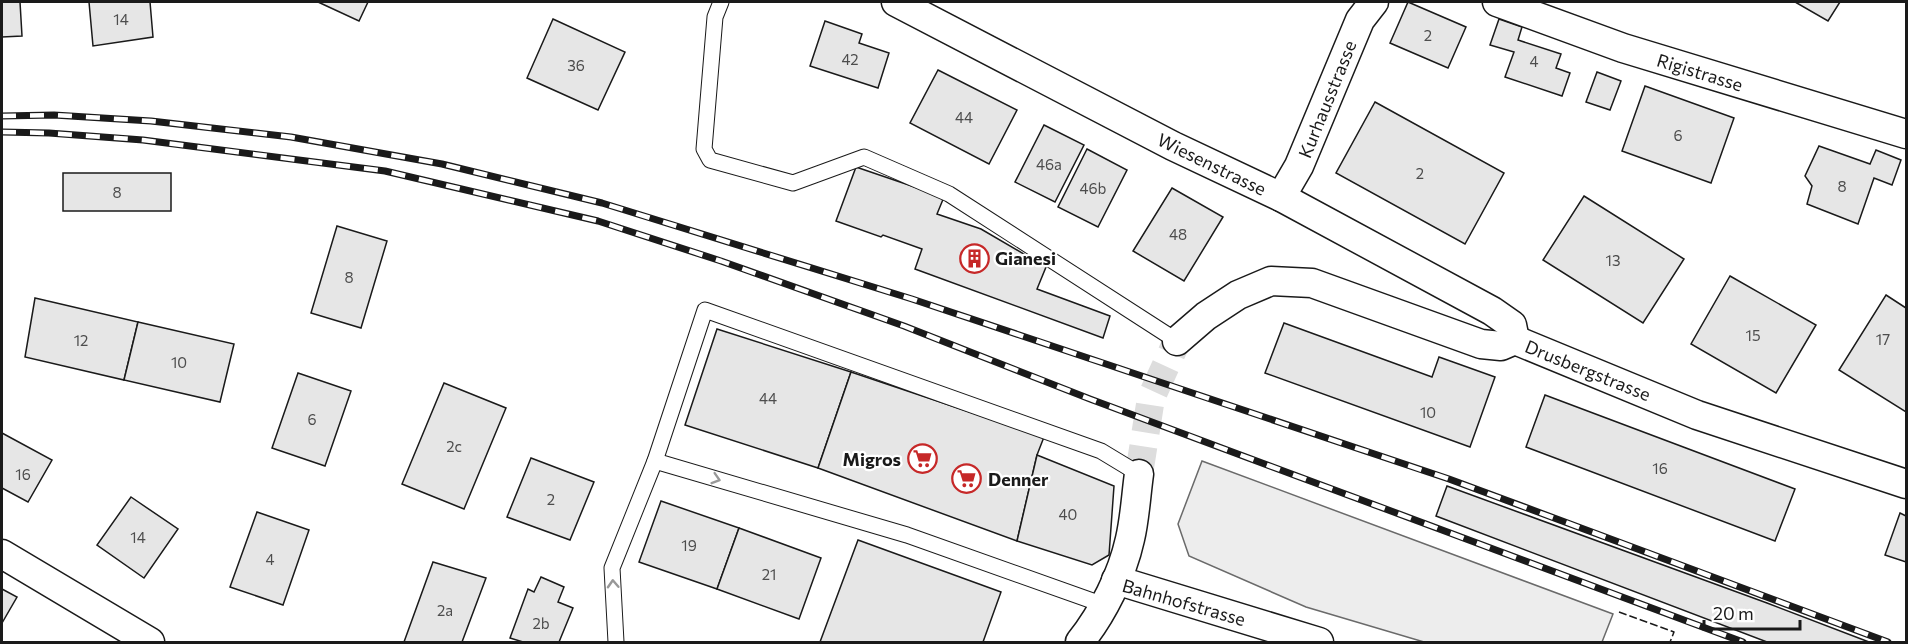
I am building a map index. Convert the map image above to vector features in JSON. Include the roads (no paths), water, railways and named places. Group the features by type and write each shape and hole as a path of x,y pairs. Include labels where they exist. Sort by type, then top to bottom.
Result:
{"street":[{"name":"Wiesenstrasse","path":"896,2 1173,146 1281,197 1492,311 1512,325 1515,340"},
{"name":"Kurhausstrasse","path":"1281,197 1299,166 1360,20 1374,2"},
{"name":"Rigistrasse","path":"1497,2 1623,48 1906,134"},
{"name":"Drusbergstrasse","path":"1177,341 1238,295 1271,281 1312,283 1481,344 1501,346 1515,340 1697,414 1906,484"},
{"path":"1116,580 1130,539 1138,474"},
{"path":"2,554 150,642"},
{"name":"Bahnhofstrasse","path":"1080,642 1104,605 1116,580 1319,642"}],"lane":[{"path":"721,2 715,17 704,149 710,160 794,183 864,157 949,194 1177,341"},
{"path":"616,642 612,568 656,461 705,310 1101,451 1138,474"},
{"path":"656,461 907,535 1104,605"}],"tunnel":[{"path":"1139,474 1151,398 1177,341"}],"railway":[{"path":"2,116 54,115 151,121 291,137 442,164 602,203 912,299 1449,479 1888,642"},
{"path":"2,132 143,140 385,171 598,221 721,261 904,326 1090,399 1743,642"}],"place":[{"name":"Gianesi","path":"974,258"},
{"name":"Migros","path":"922,459"},
{"name":"Denner","path":"967,479"}]}
